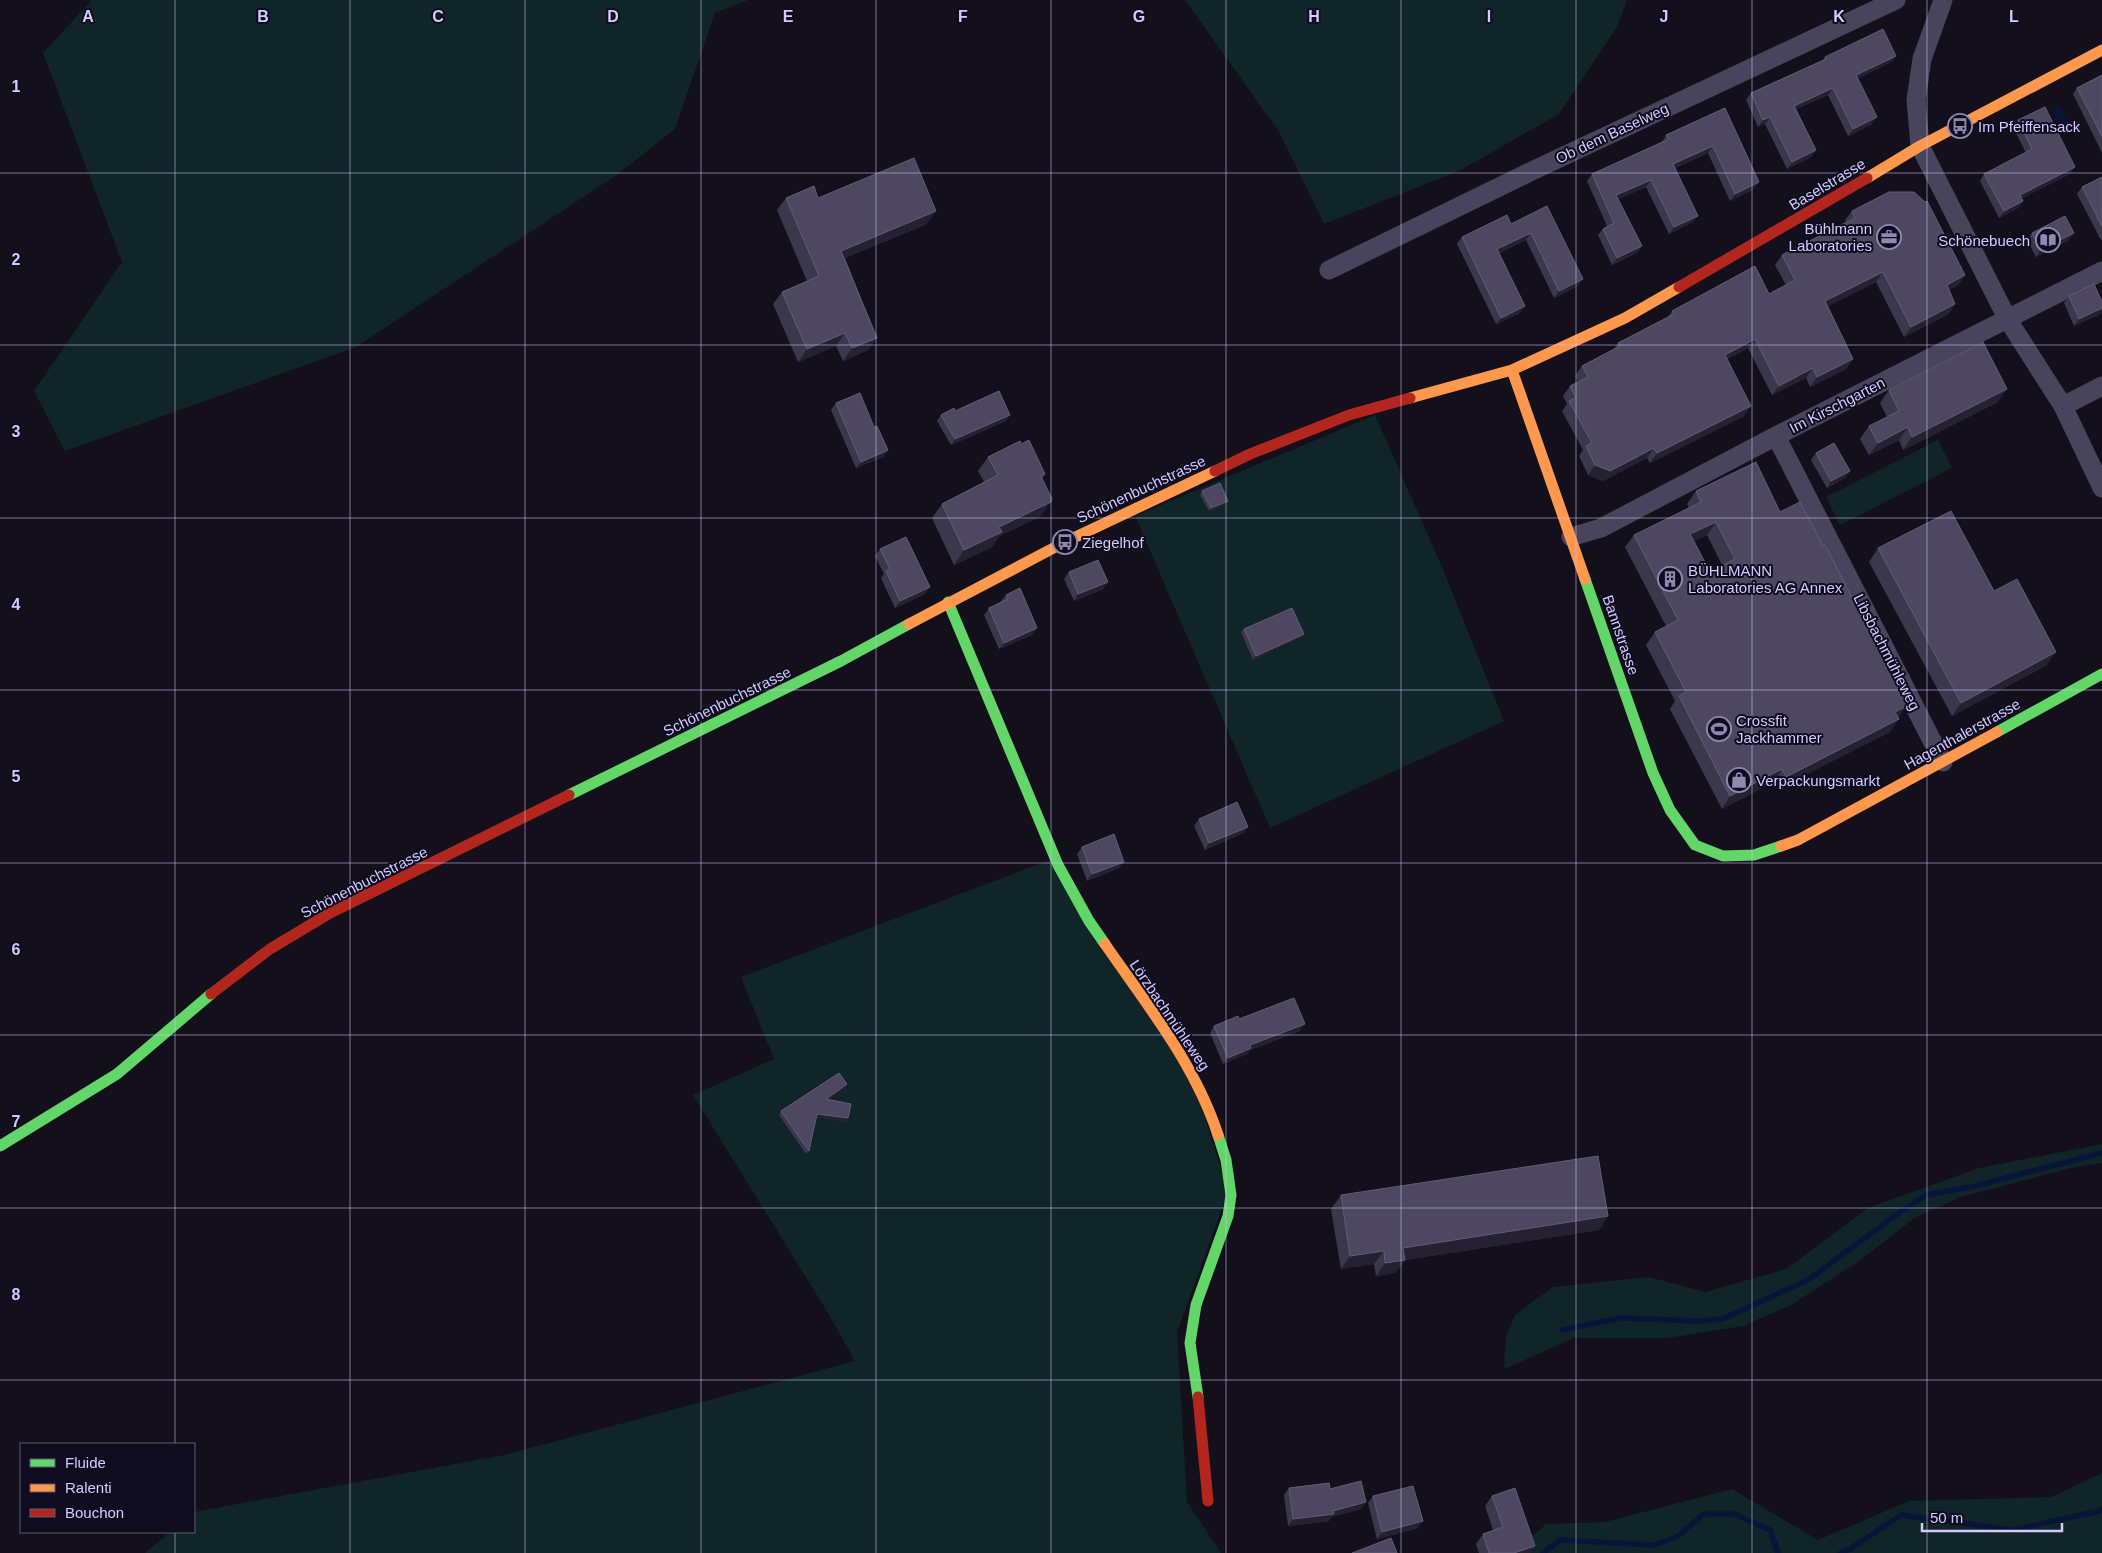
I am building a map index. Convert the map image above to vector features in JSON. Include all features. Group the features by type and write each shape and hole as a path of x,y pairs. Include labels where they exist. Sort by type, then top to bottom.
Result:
{"street":[{"name":"Ob dem Baselweg","path":"1329,270 1536,168 1896,0"},
{"path":"1943,0 1921,67 1916,100 1920,146 2008,320 2063,406 2102,488"},
{"name":"Baselstrasse","path":"1512,370 1625,318 1829,201 1920,146 2102,50"},
{"name":"Im Kirschgarten","path":"1571,537 1600,528 1776,436 2102,271"},
{"name":"Bannstrasse","path":"1512,370 1653,773 1670,810 1695,844 1723,856 1754,855"},
{"name":"Schönenbuchstrasse","path":"0,1146 117,1074 218,988 270,949 330,913 841,661 948,602 1099,525 1250,454 1349,415 1512,370"},
{"path":"2063,406 2102,386"},
{"name":"Libsbachmühleweg","path":"1776,436 1944,762"},
{"name":"Lörzbachmühleweg","path":"948,602 1058,865 1088,921 1188,1065 1209,1107 1226,1160 1231,1195 1228,1216 1196,1305 1190,1343 1200,1409 1208,1501"},
{"name":"Hagenthalerstrasse","path":"1754,855 1798,840 1944,762 2102,674"}],"green space":[{"path":"92,0 748,0 715,13 675,129 615,176 356,347 65,451 34,391 122,262 43,53"},
{"path":"1185,0 1627,0 1617,27 1559,114 1461,170 1324,224 1279,132"},
{"path":"1375,415 1442,567 1504,721 1270,828 1135,516"},
{"path":"1938,440 1952,468 1840,525 1826,497"},
{"path":"1055,858 1196,1088 1228,1192 1177,1332 1187,1502 1221,1553 145,1553 169,1533 195,1533 195,1512 504,1455 855,1361 825,1308 693,1095 774,1059 741,977"},
{"path":"2102,1144 2102,1163 2071,1168 1961,1197 1916,1217 1859,1261 1793,1304 1743,1326 1667,1338 1574,1338 1504,1369 1506,1337 1515,1315 1553,1287 1649,1277 1705,1292 1786,1269 1868,1208 1979,1168"},
{"path":"2102,1473 2102,1553 1513,1553 1546,1524 1605,1522 1732,1489 1818,1540 1909,1501 2051,1497"}],"water":[{"path":"2060,105 2070,124 2061,129 2052,109"}],"building":[{"path":"1883,29 1896,56 1856,75 1877,117 1853,129 1833,88 1794,106 1816,150 1792,162 1770,117 1763,120 1751,93 1826,59 1825,57"},
{"path":"2102,75 2102,136 2077,88"},
{"path":"2045,107 2075,167 2020,195 2023,201 2004,211 1984,174 2032,149 2018,120"},
{"path":"1725,108 1759,182 1735,194 1713,146 1673,164 1698,216 1674,227 1651,180 1616,195 1642,246 1617,258 1603,229 1614,223 1592,174 1669,139 1666,135"},
{"path":"914,158 936,211 841,251 877,338 852,348 845,333 807,349 782,292 819,276 786,198 814,186 818,198"},
{"path":"2102,177 2102,226 2082,187"},
{"path":"1889,192 1914,192 1925,202 1927,201 1965,275 1947,285 1955,304 1911,327 1883,272 1825,301 1853,359 1817,377 1813,368 1779,386 1755,339 1725,355 1751,406 1657,453 1654,448 1610,471 1595,465 1586,446 1592,443 1569,401 1576,398 1570,386 1588,377 1582,366 1620,346 1618,343 1674,314 1672,311 1755,266 1769,294 1795,280 1782,255 1855,218 1852,211"},
{"path":"1547,206 1583,279 1559,291 1531,233 1497,249 1525,306 1501,318 1462,237 1507,215 1511,224"},
{"name":"Schönebuech","path":"2065,216 2074,233 2040,250 2032,233"},
{"path":"2094,284 2102,302 2102,308 2079,319 2069,296"},
{"path":"1983,342 2007,389 1912,437 1908,427 1878,443 1869,426 1899,411 1889,390"},
{"path":"999,391 1010,415 955,439 941,415 954,408 955,411"},
{"path":"860,393 874,427 877,426 888,450 861,462 836,403"},
{"path":"1029,440 1045,474 1041,476 1052,499 1051,502 999,527 1002,532 964,550 942,504 998,475 988,457 1020,441 1021,444"},
{"path":"1834,443 1850,471 1831,481 1816,453"},
{"path":"1756,462 1780,512 1800,502 1823,546 1825,545 1907,706 1895,712 1899,719 1786,777 1782,769 1730,796 1679,696 1686,692 1655,632 1678,620 1634,535 1701,502 1696,491","holes":["1716,522 1735,559 1710,572 1690,534"]},
{"path":"1220,483 1228,501 1211,508 1202,491"},
{"path":"1951,511 1994,591 2017,579 2056,652 1961,703 1878,548"},
{"path":"906,537 930,587 900,601 886,571 890,569 880,549"},
{"path":"1098,560 1108,582 1078,594 1069,572"},
{"path":"1020,588 1037,628 1004,643 989,608 1008,599 1006,595"},
{"path":"1292,608 1304,634 1256,656 1244,629"},
{"path":"1237,802 1248,827 1209,843 1199,819"},
{"path":"1114,834 1124,862 1092,874 1082,847"},
{"path":"1294,998 1305,1024 1250,1045 1251,1048 1228,1058 1214,1026 1238,1016 1239,1019"},
{"path":"839,1073 847,1084 826,1099 851,1104 848,1118 817,1114 809,1151 781,1111"},
{"path":"1598,1156 1608,1216 1403,1248 1405,1260 1385,1263 1384,1251 1350,1256 1341,1195"},
{"path":"1361,1481 1366,1502 1333,1511 1334,1514 1293,1519 1289,1488 1329,1483 1330,1489"},
{"path":"1413,1486 1423,1521 1382,1532 1373,1496"},
{"path":"1515,1488 1535,1546 1514,1553 1489,1553 1483,1534 1503,1527 1492,1496"},
{"path":"1391,1538 1397,1553 1352,1553"}],"waterway":[{"path":"1562,1330 1621,1318 1699,1321 1723,1319 1808,1280 1926,1195 1971,1187 2102,1153"},
{"path":"1840,1553 1850,1549 1901,1515 2013,1530 2102,1509"},
{"path":"1543,1553 1560,1540 1653,1545 1677,1537 1704,1514 1734,1514 1770,1530 1778,1553"}],"traffic: fast":[{"path":"1585,579 1653,773 1670,810 1695,845 1723,856 1754,855 1781,846"},
{"path":"948,602 1058,865 1089,921 1105,944"},
{"path":"569,795 841,661 909,624"},
{"path":"1997,732 2102,674"},
{"path":"0,1146 117,1074 211,994"},
{"path":"1198,1397 1190,1343 1196,1305 1228,1216 1231,1195 1226,1160 1218,1135"}],"traffic: slow":[{"path":"1867,178 1920,146 2102,50"},
{"path":"1410,398 1512,370 1625,318 1679,287"},
{"path":"1512,370 1585,579"},
{"path":"909,624 1065,542 1215,471"},
{"path":"1781,846 1798,840 1997,732"},
{"path":"1105,944 1183,1059 1197,1084 1218,1135"}],"traffic: jam":[{"path":"1679,287 1867,178"},
{"path":"1215,471 1250,454 1349,415 1410,398"},
{"path":"211,994 270,949 330,913 569,795"},
{"path":"1198,1397 1208,1501"}],"place":[{"name":"Im Pfeiffensack","path":"1960,126"},
{"name":"Bühlmann Laboratories","path":"1889,237"},
{"name":"Schönebuech","path":"2048,240"},
{"name":"Ziegelhof","path":"1065,542"},
{"name":"BÜHLMANN Laboratories AG Annex","path":"1670,579"},
{"name":"Crossfit Jackhammer","path":"1719,729"},
{"name":"Verpackungsmarkt","path":"1739,780"}]}
